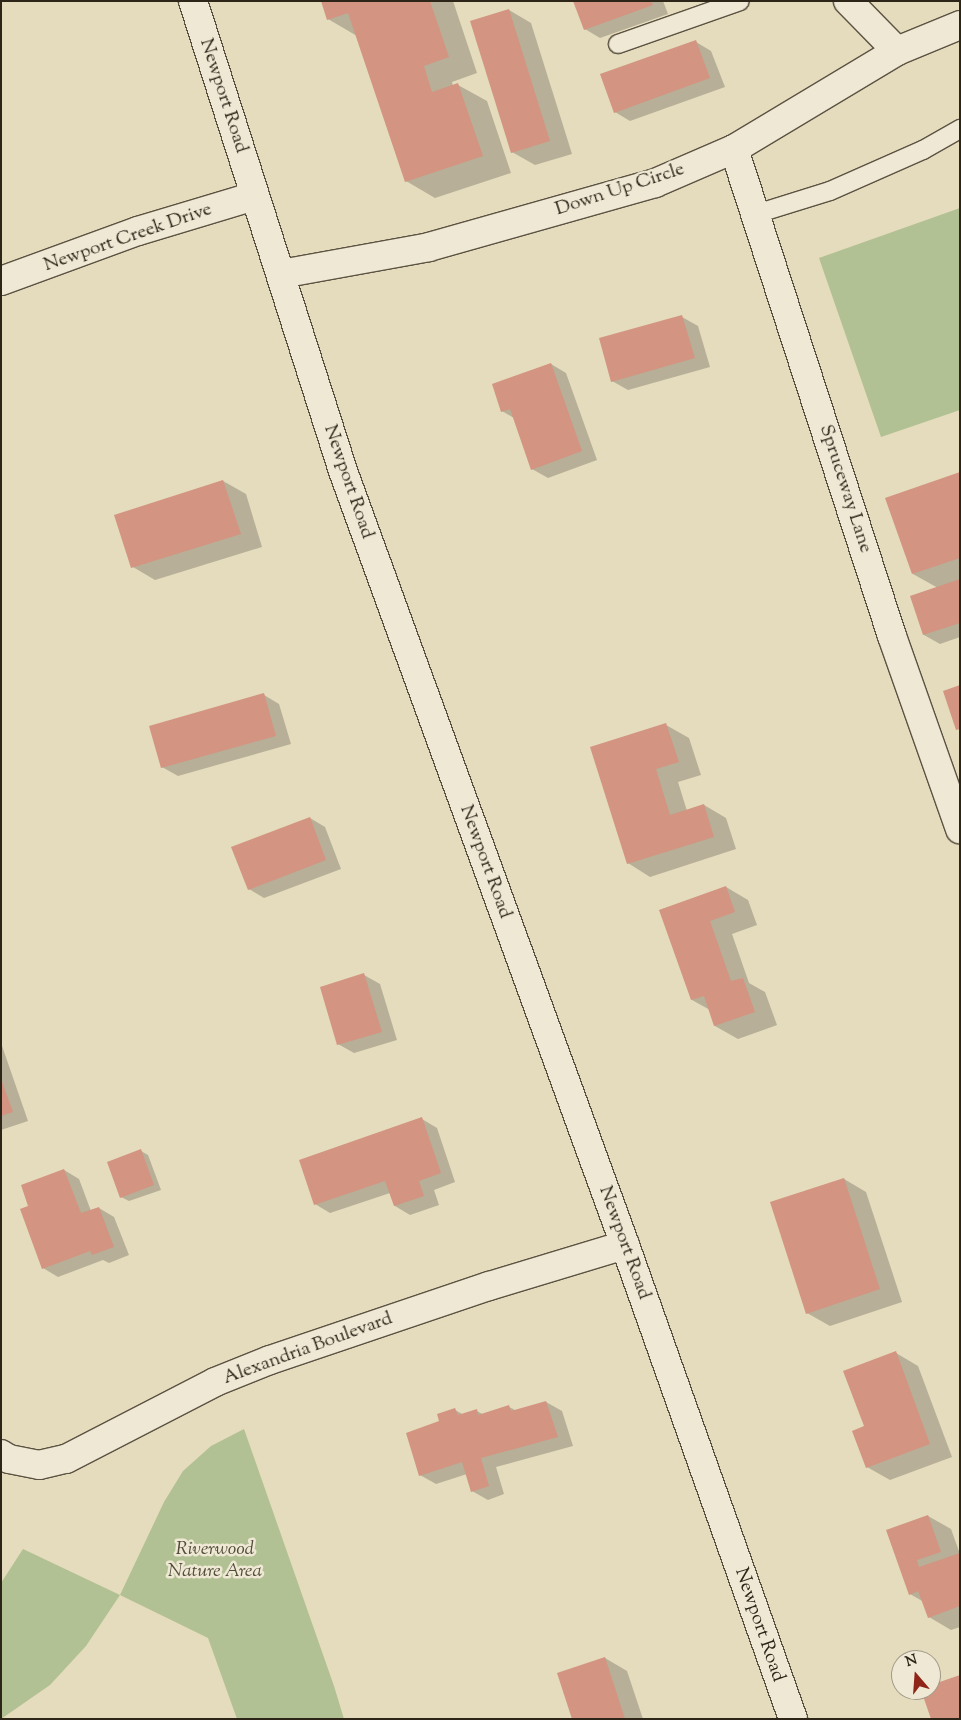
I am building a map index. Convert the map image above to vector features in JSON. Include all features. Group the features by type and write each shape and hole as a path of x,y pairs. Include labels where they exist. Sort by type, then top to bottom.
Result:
{"street":[{"name":"Newport Road","path":"193,1 342,471 625,1245 792,1719"},
{"path":"848,1 897,51"},
{"name":"Down Up Circle","path":"281,274 430,247 655,182 734,149 897,51 960,24"},
{"name":"Spruceway Lane","path":"734,149 892,636 960,828"},
{"name":"Newport Creek Drive","path":"1,281 138,231 256,196"},
{"name":"Alexandria Boulevard","path":"1,1454 9,1459 39,1465 66,1459 215,1382 270,1360 481,1288 625,1245"}],"lane":[{"path":"618,44 740,1"},
{"path":"756,214 830,192 923,150 960,129"}],"green space":[{"path":"960,208 960,410 881,437 819,258"},
{"name":"Riverwood Nature Area","path":"244,1429 344,1719 237,1719 208,1638 120,1595 164,1502 183,1471 211,1446"},
{"name":"Riverwood Nature Area","path":"23,1549 120,1595 86,1646 50,1685 1,1719 1,1583"}],"building":[{"path":"321,1 430,1 449,57 424,66 432,92 458,83 483,156 405,182 348,13 327,20"},
{"path":"573,1 651,1 653,5 584,30"},
{"path":"509,9 550,141 511,153 470,21"},
{"path":"696,40 710,78 614,113 600,74"},
{"path":"682,315 695,358 611,382 599,338"},
{"path":"551,363 582,451 531,470 510,409 501,412 492,384"},
{"path":"960,472 960,558 912,574 885,498"},
{"path":"223,480 241,534 131,568 114,515"},
{"path":"960,579 960,623 923,635 910,596"},
{"path":"960,685 960,729 956,730 943,691"},
{"path":"264,693 276,736 161,768 149,726"},
{"path":"666,723 679,762 656,769 670,815 704,804 714,837 627,864 590,747"},
{"path":"310,817 326,860 248,890 231,847"},
{"path":"726,886 735,912 710,921 731,981 743,978 755,1012 714,1026 704,996 691,1000 659,910"},
{"path":"364,973 382,1032 337,1045 320,987"},
{"path":"1,1079 13,1112 1,1116"},
{"path":"422,1117 441,1173 419,1181 424,1196 394,1206 385,1181 314,1205 299,1160"},
{"path":"141,1149 154,1185 120,1198 107,1162"},
{"path":"64,1169 81,1213 99,1207 114,1247 92,1255 90,1251 42,1269 20,1209 28,1206 21,1185"},
{"path":"844,1178 880,1289 806,1314 770,1202"},
{"path":"896,1351 930,1444 866,1468 852,1431 864,1426 843,1371"},
{"path":"546,1401 558,1437 481,1458 489,1486 471,1492 462,1462 419,1476 406,1433 439,1421 437,1414 455,1408 458,1415 477,1409 478,1415 509,1405 511,1411"},
{"path":"928,1515 941,1552 917,1560 919,1567 960,1553 960,1606 928,1618 918,1591 909,1595 886,1530"},
{"path":"605,1657 625,1719 572,1719 557,1673"},
{"path":"960,1675 960,1719 931,1719 924,1700 941,1700 941,1682"}]}
